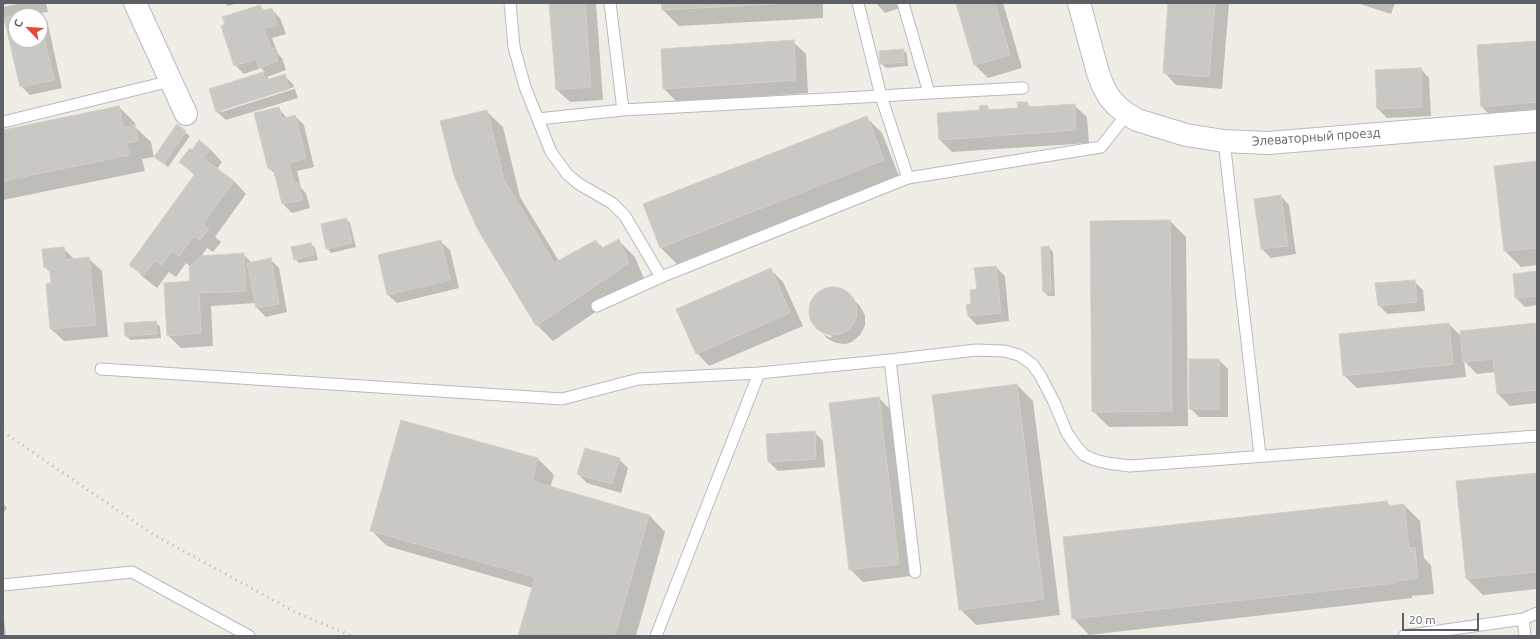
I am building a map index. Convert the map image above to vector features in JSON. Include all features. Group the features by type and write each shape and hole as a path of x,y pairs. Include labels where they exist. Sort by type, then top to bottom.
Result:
{"street":[{"path":"135,3 186,114"},
{"name":"Элеваторный проезд","path":"1079,3 1102,86 1113,102 1127,114 1150,124 1186,135 1224,141 1268,143 1537,121"}],"lane":[{"path":"510,3 514,47 525,87 551,152 567,174 579,184 612,203 625,216 661,277"},
{"path":"610,3 623,110"},
{"path":"858,3 881,96 908,178"},
{"path":"903,3 929,93"},
{"path":"3,122 170,82"},
{"path":"538,119 623,110 1023,88"},
{"path":"597,306 661,277 908,178 1101,147 1127,114"},
{"path":"1224,141 1260,456"},
{"path":"101,369 562,399 639,379 759,373 976,350 1004,351 1019,355 1032,364 1040,375 1054,402 1067,433 1076,446 1084,455 1107,463 1130,466 1537,436"},
{"path":"890,360 915,572"},
{"path":"656,636 759,373"},
{"path":"3,585 132,572 249,636"},
{"path":"1404,636 1523,619 1537,613"},
{"path":"1523,619 1526,636"}],"building":[{"path":"549,3 585,3 591,87 556,90"},
{"path":"661,3 792,3 662,10"},
{"path":"956,3 995,3 1010,55 974,65"},
{"path":"1168,3 1215,3 1209,77 1163,73"},
{"path":"260,5 262,11 272,8 277,25 264,29 271,49 274,48 278,61 259,68 256,59 234,66 221,26 225,24 222,17"},
{"path":"8,17 8,35 4,18"},
{"path":"794,40 796,80 663,89 661,49"},
{"path":"1537,41 1537,102 1481,107 1477,45"},
{"path":"11,48 47,48 54,80 20,87"},
{"path":"903,49 904,62 880,64 879,51"},
{"path":"1421,68 1422,107 1377,109 1375,70"},
{"path":"263,72 266,80 285,74 289,89 216,112 209,89"},
{"path":"1017,102 1028,102 1028,107 1075,104 1076,130 939,140 937,113 980,110 979,106 987,105 987,110 1018,108"},
{"path":"119,106 123,128 135,125 138,141 127,143 129,155 3,181 3,130"},
{"path":"279,107 282,119 295,115 306,158 289,163 294,184 298,183 302,200 282,204 273,168 268,169 254,113"},
{"path":"487,110 504,180 554,263 596,240 600,249 619,239 629,263 536,326 477,228 454,176 440,121"},
{"path":"867,116 884,160 660,248 643,204"},
{"path":"177,124 186,131 164,164 154,157"},
{"path":"199,140 210,149 203,158 234,181 203,224 209,229 200,240 194,236 179,256 172,251 162,265 155,260 144,275 129,265 195,174 179,162 190,148 192,150"},
{"path":"1537,161 1537,248 1504,251 1494,166"},
{"path":"1281,195 1288,246 1261,249 1254,199"},
{"path":"346,218 352,243 326,249 321,224"},
{"path":"1170,220 1172,411 1092,412 1090,221"},
{"path":"441,240 450,280 387,295 378,255"},
{"path":"311,243 314,255 294,260 291,247"},
{"path":"1049,246 1051,292 1043,292 1041,247"},
{"path":"64,247 65,260 89,257 96,325 50,329 46,284 51,283 49,267 44,268 42,249"},
{"path":"244,253 246,291 199,293 201,333 167,336 164,283 190,281 189,267 201,256"},
{"path":"271,258 279,304 256,308 247,263"},
{"path":"996,266 1001,313 968,316 966,305 971,304 970,290 977,289 974,268"},
{"path":"771,268 790,313 696,354 676,309"},
{"path":"1537,271 1537,296 1515,298 1513,274"},
{"path":"1415,280 1417,302 1378,306 1375,283"},
{"path":"828,287 838,287 850,294 857,306 857,316 850,328 838,335 828,335 820,331 813,324 809,316 809,306 813,298 820,291"},
{"path":"156,321 157,334 125,336 124,323"},
{"path":"1449,323 1453,364 1343,376 1339,334"},
{"path":"1535,323 1537,343 1537,390 1497,394 1493,359 1463,362 1460,331"},
{"path":"1189,359 1219,359 1219,409 1189,409"},
{"path":"1017,384 1044,599 959,610 932,395"},
{"path":"879,397 899,564 849,570 829,403"},
{"path":"401,420 538,458 532,481 649,515 615,636 518,636 535,577 370,531"},
{"path":"815,431 816,459 768,462 766,434"},
{"path":"585,448 620,458 612,484 577,474"},
{"path":"1537,473 1537,572 1466,579 1456,481"},
{"path":"1387,501 1388,506 1404,504 1409,548 1415,548 1418,578 1396,581 1396,583 1072,619 1063,537"}],"railway":[{"path":"3,432 154,535 297,613 352,636"}]}
